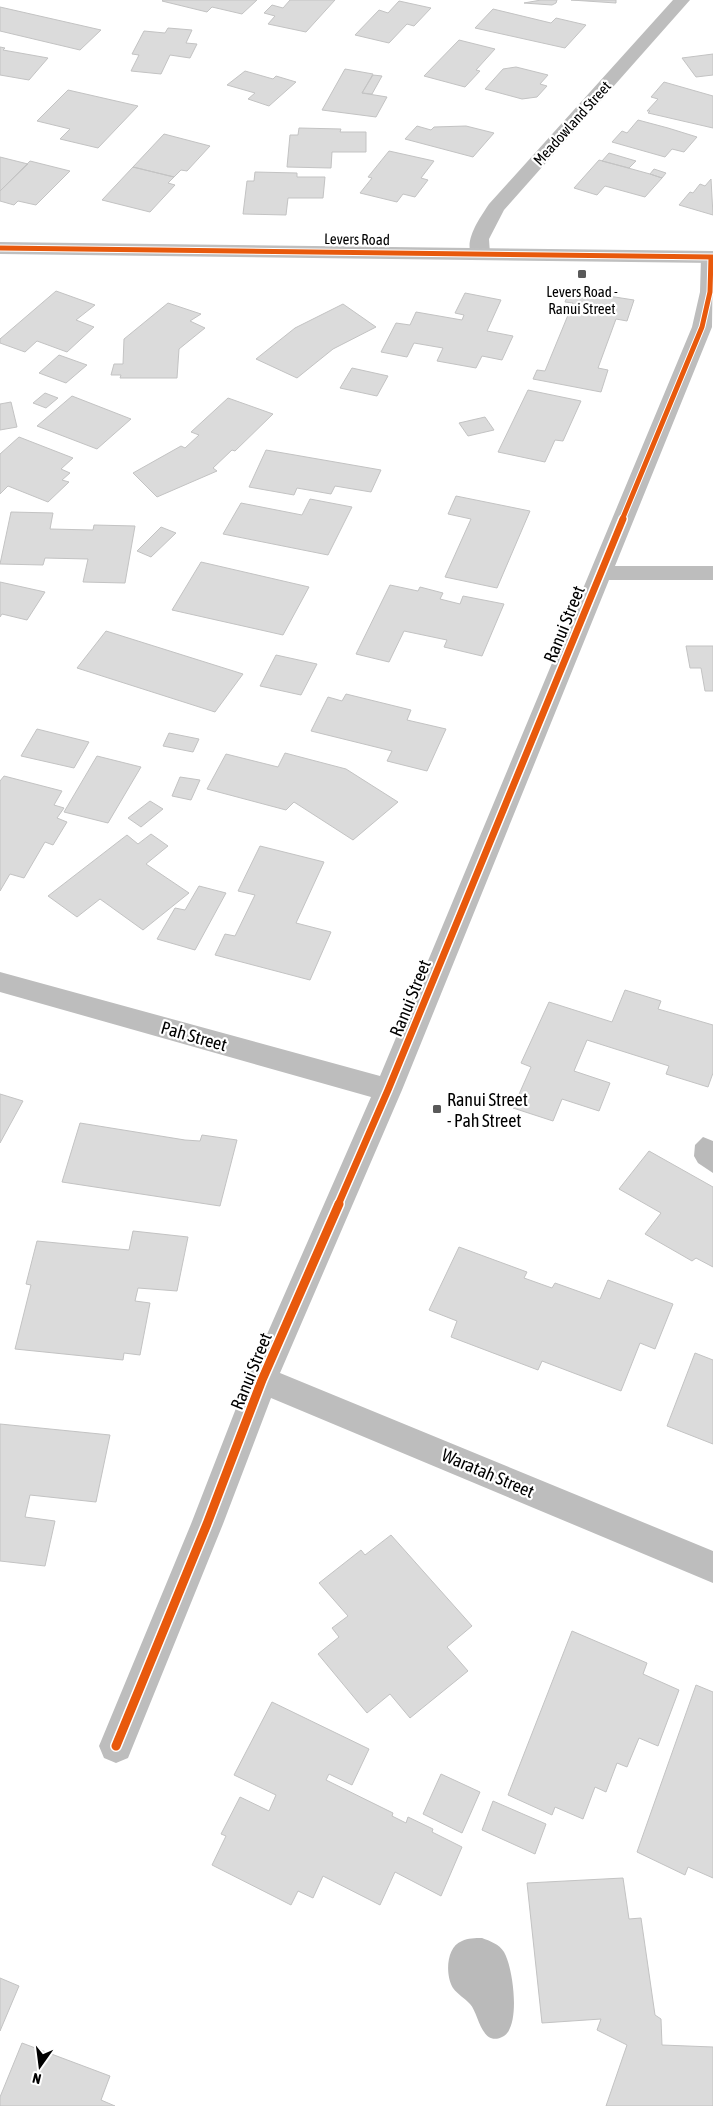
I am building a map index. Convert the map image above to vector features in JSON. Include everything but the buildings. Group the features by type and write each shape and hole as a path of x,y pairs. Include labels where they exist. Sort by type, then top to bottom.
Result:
{"street":[{"name":"Meadowland Street","path":"480,254 479,239 496,208 682,0"},
{"name":"Levers Road","path":"0,248 712,257"},
{"name":"Ranui Street","path":"116,1746 207,1524 262,1380 388,1090 702,327 710,299 713,272 712,257"},
{"path":"602,573 713,573"},
{"name":"Pah Street","path":"0,982 388,1090"},
{"name":"Waratah Street","path":"262,1380 713,1567"}],"shaded area":[{"path":"703,1137 713,1141 713,1173 698,1163 694,1156 695,1145"},
{"path":"482,1938 497,1945 504,1952 510,1970 514,1995 514,2009 509,2030 504,2036 496,2039 490,2038 486,2034 473,2008 453,1988 448,1969 450,1955 457,1944 467,1939"}],"cycle path":[{"path":"0,248 713,257"},
{"path":"116,1746 207,1524 262,1380 388,1090 702,327 710,292 711,257"}],"place":[{"name":"Levers Road - Ranui Street","path":"582,274"},
{"name":"Ranui Street - Pah Street","path":"437,1109"}]}
